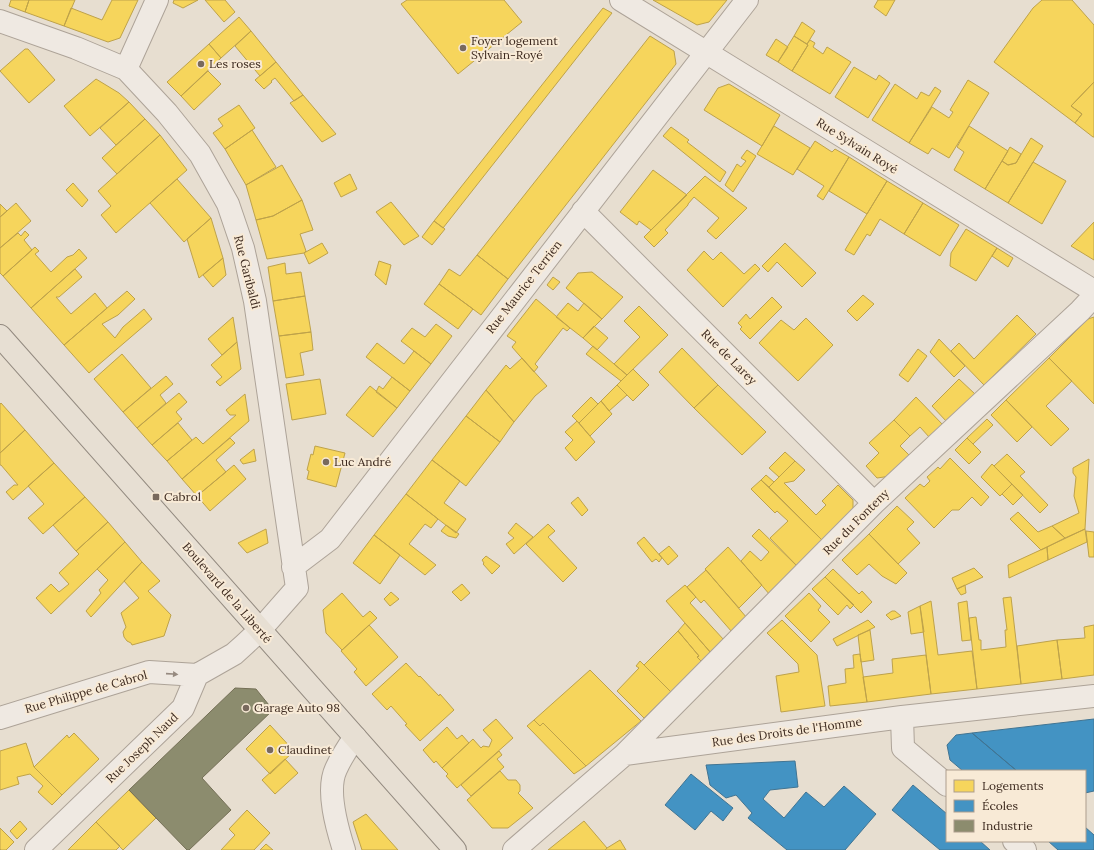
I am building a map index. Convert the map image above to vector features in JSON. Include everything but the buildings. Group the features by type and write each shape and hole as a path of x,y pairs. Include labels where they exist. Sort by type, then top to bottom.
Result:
{"main road":[{"name":"Boulevard de la Liberté","path":"0,336 455,850"}],"street":[{"path":"126,69 157,0"},
{"name":"Rue Sylvain Royé","path":"621,0 1094,290"},
{"name":"Rue Maurice Terrien","path":"294,566 330,539 747,0"},
{"name":"Rue Garibaldi","path":"0,21 76,48 126,69 167,113 200,154 228,204 243,248 255,301 297,588 260,630"},
{"name":"Rue de Larey","path":"583,211 874,503"},
{"name":"Rue du Fonteny","path":"625,754 874,503 1080,311 1094,296"},
{"path":"198,675 234,654 260,630"},
{"name":"Rue Philippe de Cabrol","path":"0,718 149,672 198,675"},
{"name":"Rue Joseph Naud","path":"36,850 183,708 198,675"},
{"name":"Rue des Droits de l'Homme","path":"625,754 902,717 1094,696"},
{"path":"902,717 903,748 946,784"},
{"path":"344,850 335,821 332,781 335,769 355,737"},
{"path":"514,850 625,754"},
{"path":"1015,842 1025,850"}],"place":[{"name":"Foyer logement Sylvain-Royé","path":"463,48"},
{"name":"Les roses","path":"201,64"},
{"name":"Luc André","path":"326,462"},
{"name":"Cabrol","path":"156,497"},
{"name":"Garage Auto 98","path":"246,708"},
{"name":"Claudinet","path":"270,750"}]}
